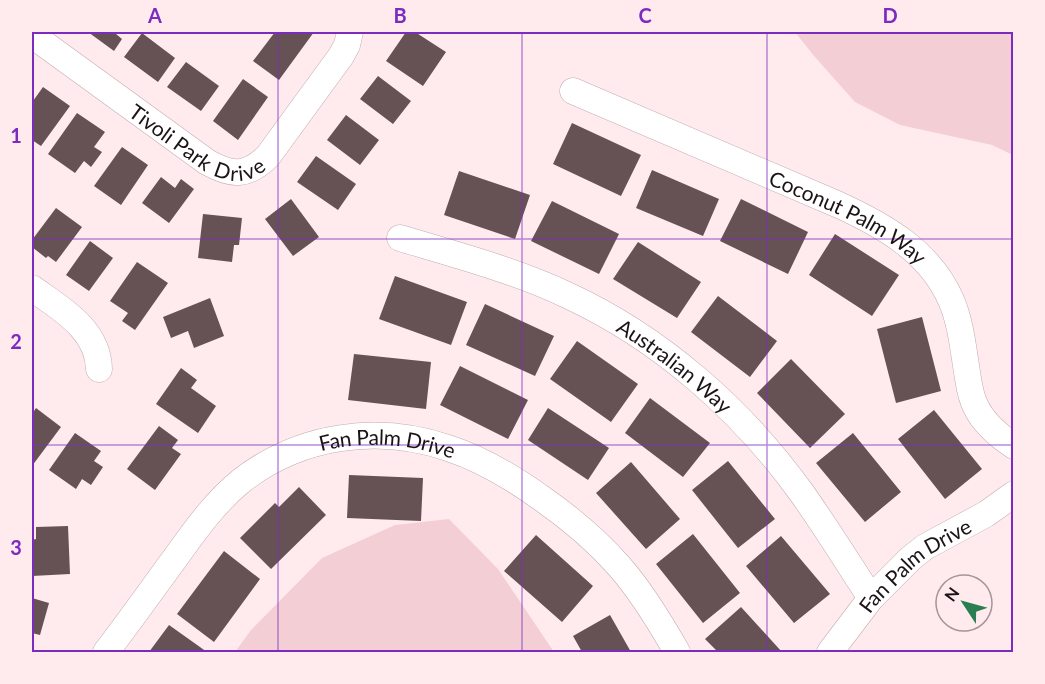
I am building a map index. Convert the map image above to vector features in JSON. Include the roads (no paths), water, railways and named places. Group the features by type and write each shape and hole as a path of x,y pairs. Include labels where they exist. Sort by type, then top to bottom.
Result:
{"street":[{"name":"Tivoli Park Drive","path":"32,35 207,162 229,172 240,172 260,165 268,156 341,56 350,32"},
{"name":"Coconut Palm Way","path":"573,91 848,209 876,223 908,244 934,271 952,302 962,336 971,395 975,406 988,425 1014,446"},
{"name":"Australian Way","path":"400,238 496,267 568,295 617,322 663,353 713,393 759,439 800,491 871,598"},
{"path":"32,288 68,314 85,330 96,348 99,369"},
{"name":"Fan Palm Drive","path":"106,652 205,518 242,481 271,462 306,446 326,440 366,436 429,442 449,448 490,467 537,495 579,527 619,566 652,610 677,652"},
{"name":"Fan Palm Drive","path":"830,652 871,598 911,558 925,547 986,514 1014,494"}]}
